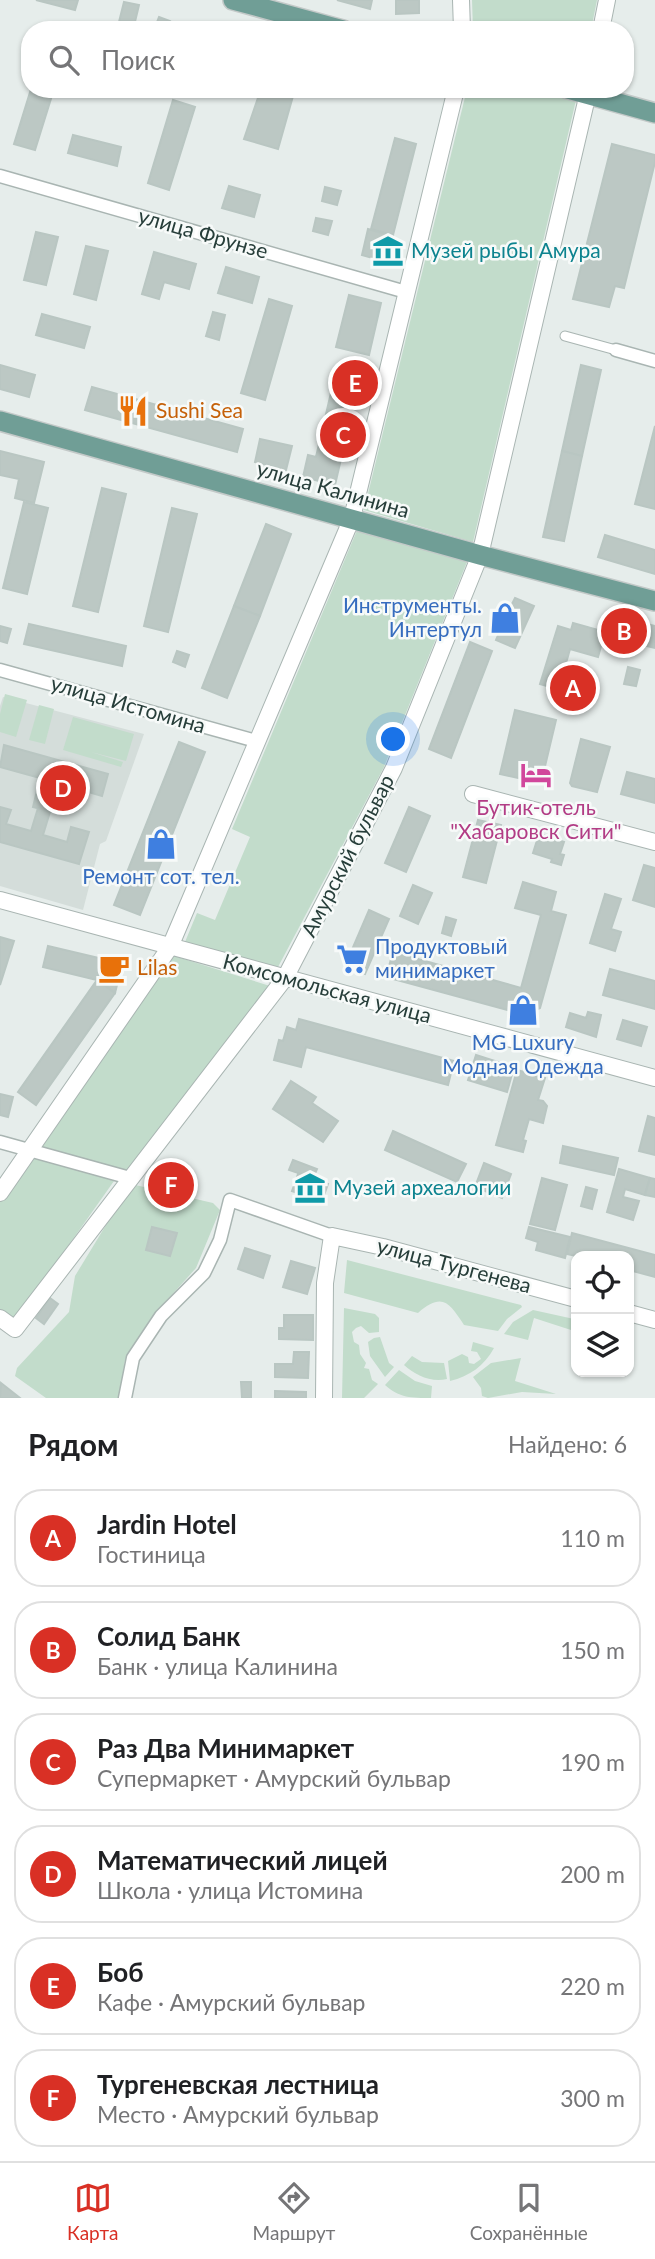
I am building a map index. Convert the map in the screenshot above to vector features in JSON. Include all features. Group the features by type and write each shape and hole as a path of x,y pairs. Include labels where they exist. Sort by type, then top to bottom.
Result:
{"main road":[{"path":"233,0 310,21"},
{"path":"607,98 655,113"},
{"name":"улица Калинина","path":"0,421 655,601"}],"street":[{"path":"461,0 462,21"},
{"path":"603,21 607,0"},
{"path":"0,1193 170,947 352,518 454,98"},
{"name":"Амурский бульвар","path":"0,1318 15,1329 285,978 394,768 480,555 587,98"},
{"name":"улица Фрунзе","path":"0,176 406,292"},
{"path":"565,336 655,361"},
{"name":"улица Истомина","path":"0,670 256,741"},
{"path":"473,794 655,842"},
{"name":"Комсомольская улица","path":"0,900 655,1078"},
{"path":"0,1142 130,1178"},
{"path":"125,1398 133,1358 161,1316 204,1273 220,1240 230,1200 332,1236 326,1283 324,1398"},
{"name":"улица Тургенева","path":"332,1236 571,1298"},
{"path":"633,1314 655,1320"}],"shaded area":[{"path":"3,697 144,734 106,841 100,844 83,910 0,886 0,706"}],"green space":[{"path":"472,0 597,0 593,21 473,21"},
{"path":"465,98 576,100 473,542 364,510"},
{"path":"358,528 467,562 384,767 278,967 185,942 197,913 215,920 250,837 232,829"},
{"path":"5,694 27,700 16,737 0,732 0,714"},
{"path":"39,705 54,709 45,744 29,740"},
{"path":"73,717 134,734 126,761 91,752 123,762 121,767 63,750"},
{"path":"171,955 270,986 127,1172 39,1147"},
{"path":"32,1157 114,1181 15,1321 0,1311 0,1200"},
{"path":"131,1184 213,1203 220,1210 196,1268 151,1318 125,1360 119,1398 46,1398 15,1376 17,1368 69,1312 75,1276"},
{"path":"347,1260 522,1307 507,1319 498,1331 464,1325 445,1303 434,1303 418,1313 344,1293"},
{"path":"344,1308 375,1314 379,1318 379,1332 369,1333 361,1326 352,1332 354,1342 359,1345 360,1354 366,1363 364,1368 369,1369 372,1380 378,1384 364,1398 342,1398"},
{"path":"533,1310 571,1318 571,1330 534,1318 528,1340 504,1334 513,1322"},
{"path":"380,1337 389,1363 394,1367 385,1377 370,1356 368,1342"},
{"path":"473,1342 494,1348 476,1369 450,1381 448,1361 462,1354 468,1357 469,1363 474,1364 481,1359 477,1352 471,1351"},
{"path":"412,1356 422,1362 444,1363 447,1379 429,1379 413,1372 404,1365"},
{"path":"521,1358 515,1381 556,1394 522,1392 488,1398 482,1396 481,1388 473,1377 491,1363"},
{"path":"399,1370 415,1381 432,1386 431,1398 395,1393 385,1385"}],"building":[{"path":"36,0 78,0 75,10"},
{"path":"337,0 372,0 370,9"},
{"path":"396,0 419,0 419,13 396,14"},
{"path":"124,2 139,5 135,21 119,21"},
{"path":"28,98 51,98 35,150 14,144"},
{"path":"258,98 292,98 278,149 244,139"},
{"path":"173,100 195,107 169,190 148,183"},
{"path":"73,135 121,147 117,166 68,153"},
{"path":"395,138 416,144 393,235 371,229"},
{"path":"612,144 655,155 655,162 624,288 615,286 609,307 573,299"},
{"path":"229,186 260,195 254,217 222,208"},
{"path":"325,187 341,191 337,205 322,201"},
{"path":"316,218 332,221 328,235 313,231"},
{"path":"368,229 393,236 387,262 362,255"},
{"path":"36,232 58,237 46,285 24,280"},
{"path":"86,246 108,251 96,300 74,294"},
{"path":"154,252 196,264 189,289 164,282 159,299 142,294"},
{"path":"226,267 259,277 252,303 218,293"},
{"path":"349,295 381,303 369,355 336,347"},
{"path":"269,299 292,306 265,400 241,393"},
{"path":"213,312 225,315 219,340 206,336"},
{"path":"42,314 90,327 84,348 36,335"},
{"path":"0,365 35,375 29,397 0,389"},
{"path":"581,365 601,370 582,456 562,451"},
{"path":"337,367 361,372 335,485 303,477 308,455 316,457"},
{"path":"92,387 243,429 237,452 85,410"},
{"path":"655,426 655,509 635,504"},
{"path":"260,439 292,446 286,470 255,462"},
{"path":"0,451 44,462 34,503 15,498 19,479 0,475"},
{"path":"562,451 582,456 564,541 543,537"},
{"path":"102,488 126,494 98,612 73,606"},
{"path":"24,502 48,508 27,594 3,588"},
{"path":"172,508 197,514 168,632 144,626"},
{"path":"266,524 291,534 260,616 234,606"},
{"path":"605,535 655,550 655,574 598,557"},
{"path":"515,598 534,606 515,648 496,640 500,631 496,629 507,604 511,606"},
{"path":"234,606 260,616 227,698 202,688"},
{"path":"622,618 655,626 655,648 617,639"},
{"path":"573,623 605,632 598,657 570,649 563,674 591,682 583,706 552,697 554,688 540,684 558,626 571,630"},
{"path":"29,624 126,646 122,666 24,644"},
{"path":"0,626 11,629 7,643 0,641"},
{"path":"470,642 492,651 451,758 429,749"},
{"path":"177,651 189,655 185,667 173,662"},
{"path":"628,667 640,670 636,686 624,684"},
{"path":"515,710 556,720 541,783 500,774"},
{"path":"581,739 610,747 597,792 572,786 570,783"},
{"path":"179,742 205,752 140,915 114,905"},
{"path":"4,745 108,774 102,796 61,784 53,812 33,807 40,778 0,767"},
{"path":"627,772 655,779 655,803 621,794"},
{"path":"0,807 11,810 6,824 31,831 38,808 50,812 43,835 67,842 71,827 89,832 79,864 0,842"},
{"path":"409,807 430,816 406,872 385,863"},
{"path":"478,820 501,825 486,883 463,877"},
{"path":"539,834 564,842 560,854 564,855 561,865 533,853"},
{"path":"644,865 655,868 655,907 633,900"},
{"path":"523,882 556,892 551,911 566,915 540,1008 526,1015 386,977 393,952 521,988 541,915 515,908"},
{"path":"413,885 432,893 418,924 400,916"},
{"path":"605,894 621,899 611,929 621,932 615,951 590,943"},
{"path":"369,910 389,919 365,974 345,966"},
{"path":"446,917 456,920 451,936 442,933"},
{"path":"0,937 14,941 0,985"},
{"path":"48,946 103,959 97,980 43,967"},
{"path":"103,959 116,969 119,977 115,993 107,987 108,974 100,969"},
{"path":"100,969 108,974 107,987 97,980"},
{"path":"610,969 655,981 655,1009 603,995"},
{"path":"97,980 115,993 36,1105 18,1092"},
{"path":"588,1012 601,1015 596,1037 566,1027 570,1013 586,1018"},
{"path":"299,1019 454,1061 448,1085 306,1047 301,1067 274,1060 279,1040 283,1041 287,1027 296,1030"},
{"path":"623,1020 647,1027 641,1046 617,1039"},
{"path":"476,1055 514,1067 507,1092 468,1080"},
{"path":"517,1070 545,1078 538,1100 547,1106 543,1123 529,1119 523,1140 526,1141 523,1152 496,1145"},
{"path":"291,1081 316,1097 312,1103 338,1121 323,1142 273,1109"},
{"path":"0,1094 13,1097 8,1117 0,1115"},
{"path":"648,1116 655,1118 655,1155 639,1151"},
{"path":"393,1131 466,1164 457,1182 385,1150"},
{"path":"563,1146 618,1158 614,1175 560,1163"},
{"path":"293,1160 317,1169 313,1178 289,1170"},
{"path":"484,1163 511,1174 502,1198 475,1187"},
{"path":"619,1169 650,1178 645,1195 625,1189 623,1197 639,1201 633,1220 607,1212"},
{"name":"Музей археалогии","path":"298,1174 328,1184 322,1201 292,1191"},
{"path":"542,1178 567,1185 555,1230 530,1224"},
{"path":"650,1178 655,1179 655,1197 645,1195"},
{"path":"586,1187 597,1190 592,1209 581,1206"},
{"path":"152,1227 177,1233 170,1256 146,1250"},
{"path":"529,1227 570,1237 565,1258 536,1250 538,1242 526,1238"},
{"path":"572,1233 655,1255 655,1277 634,1271 634,1251 571,1251 571,1255 567,1254"},
{"path":"245,1248 270,1256 263,1278 238,1269"},
{"path":"291,1261 315,1268 307,1294 283,1287"},
{"path":"50,1298 58,1304 44,1324 36,1318"},
{"path":"284,1315 313,1315 313,1340 279,1339 279,1328 284,1328"},
{"path":"294,1352 309,1352 308,1378 275,1377 275,1364 293,1364"},
{"path":"241,1382 251,1382 251,1398 242,1398"},
{"path":"1,1383 20,1398 0,1398"},
{"path":"275,1391 306,1392 306,1398 275,1398"}],"place":[{"name":"Музей рыбы Амура","path":"388,251"},
{"name":"Боб","path":"355,383"},
{"name":"Sushi Sea","path":"133,411"},
{"name":"Раз Два Минимаркет","path":"343,435"},
{"name":"Инструменты. Интертул","path":"505,618"},
{"name":"Солид Банк","path":"624,631"},
{"name":"Jardin Hotel","path":"573,688"},
{"name":"Бутик-отель \"Хабаровск Сити\"","path":"536,775"},
{"name":"Математический лицей","path":"63,788"},
{"name":"Ремонт сот. тел.","path":"161,844"},
{"name":"Продуктовый минимаркет","path":"352,959"},
{"name":"Lilas","path":"114,968"},
{"name":"MG Luxury Модная Одежда","path":"523,1010"},
{"name":"Тургеневская лестница","path":"171,1185"},
{"name":"Музей археалогии","path":"310,1188"}]}
